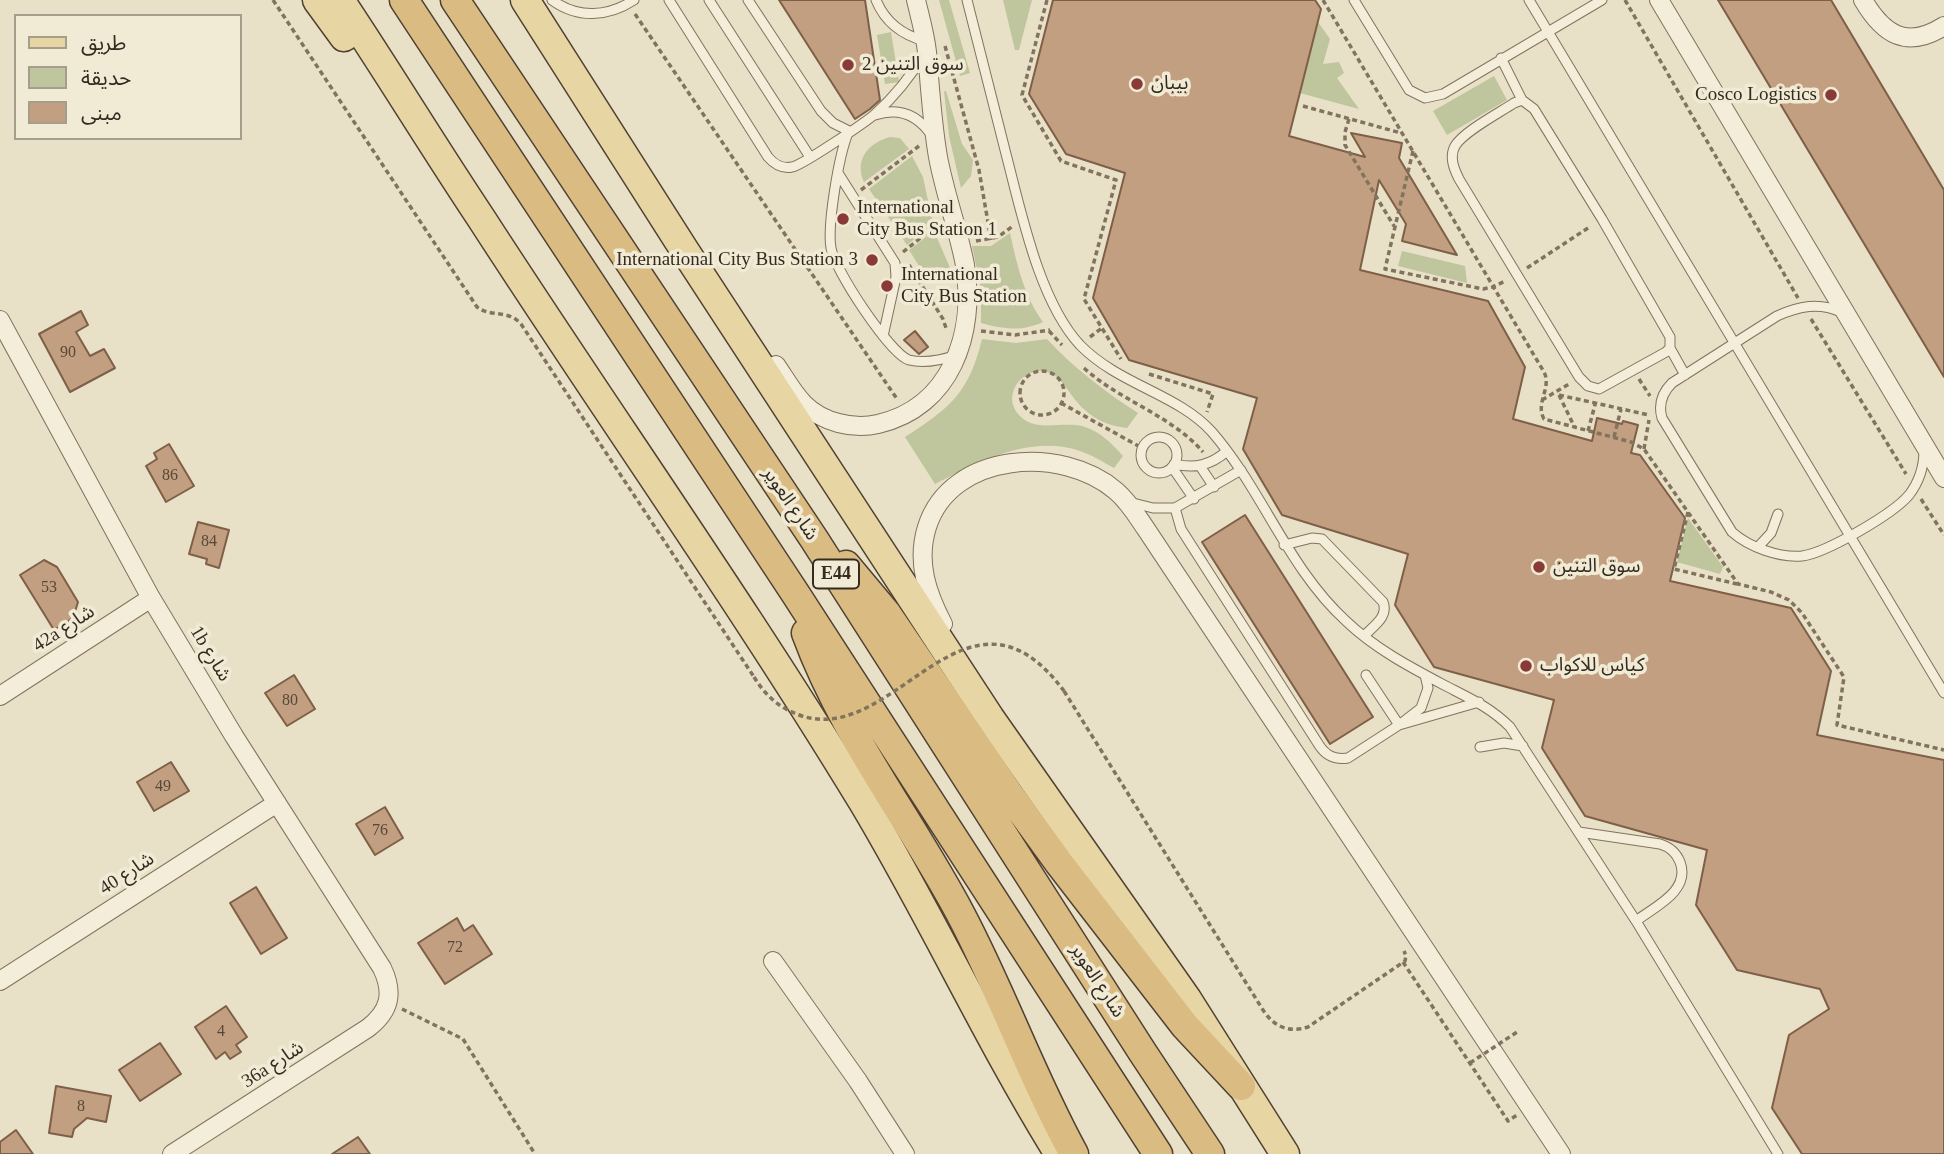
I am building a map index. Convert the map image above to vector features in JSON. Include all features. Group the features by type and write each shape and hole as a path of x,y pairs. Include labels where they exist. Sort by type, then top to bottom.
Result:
{"highway":[{"name":"E44","path":"404,0 794,593 1158,1154"},
{"name":"شارع العوير","path":"455,0 814,539 1210,1154"},
{"path":"814,539 835,555 871,593 903,635 1052,854 1185,1026 1241,1086"},
{"path":"794,593 804,627 830,693 960,914 1074,1154"}],"main road":[{"path":"317,0 427,152 480,218"},
{"path":"340,0 480,218 694,537 842,769 931,920 1007,1064 1059,1154"},
{"path":"524,0 990,718 1187,999 1285,1154"}],"street":[{"path":"685,251 729,299 805,405 834,422 869,426 907,415 930,398 941,385 966,325 967,284 934,141 926,46 916,0"},
{"path":"1659,0 1944,478"},
{"path":"1863,0 1876,21 1896,35 1919,37 1943,26"},
{"name":"1b شارع","path":"0,320 151,598 382,968 387,979 389,1003"},
{"path":"990,718 933,606 925,580 924,539 927,527 938,505 955,486 977,474 1005,465 1034,461 1068,466 1085,472 1115,490 1127,502 1561,1154"},
{"name":"42a شارع","path":"0,696 151,598"},
{"name":"شارع 40","path":"0,981 277,803"},
{"path":"773,961 858,1081 905,1154"},
{"name":"36a شارع","path":"172,1154 368,1028 384,1013 389,1003"}],"lane":[{"path":"552,0 567,9 593,14 620,9 631,2"},
{"path":"748,0 821,111 833,123 849,131"},
{"path":"673,2 772,163 788,168 800,164 874,115 909,76 926,46 892,25 876,0"},
{"path":"967,0 1023,217 1048,291 1065,324 1081,345 1103,366 1182,408 1204,424 1241,470 1284,545 1331,606 1364,636 1425,675 1479,702 1499,716 1523,746 1636,921 1778,1154"},
{"path":"1354,0 1404,83 1417,96 1425,98 1443,94 1602,0"},
{"path":"1529,0 1944,693"},
{"path":"711,1 810,157"},
{"path":"1501,58 1522,100 1535,109 1668,332 1670,348 1685,375"},
{"path":"1522,100 1460,140 1455,146 1452,159 1455,173 1579,377 1588,386 1599,389 1661,356 1670,348"},
{"path":"874,115 896,111 907,113 917,118 934,141"},
{"path":"849,131 838,173 830,235 831,251 864,308 893,348 909,360 933,361 952,357"},
{"path":"838,173 898,256 883,336"},
{"path":"1846,314 1821,306 1803,306 1777,316 1667,388 1660,410 1662,418 1727,525 1738,538 1780,554 1804,556 1825,549 1895,509 1914,488 1922,470 1924,444"},
{"path":"1167,439 1176,453 1173,465 1163,473 1152,472 1144,464 1142,448 1150,440 1167,439"},
{"path":"1173,465 1200,466 1212,462 1227,451"},
{"path":"1173,465 1194,499"},
{"path":"1200,466 1214,487"},
{"path":"1127,502 1153,508 1175,508 1241,470"},
{"path":"1175,508 1181,528 1322,750 1334,758 1348,758 1418,712 1428,688 1425,675"},
{"path":"1758,547 1771,533 1779,514"},
{"path":"1284,545 1307,539 1322,539 1383,602 1384,615 1364,636"},
{"path":"1366,676 1399,725"},
{"path":"1399,725 1479,702"},
{"path":"1480,747 1504,743 1523,746"},
{"path":"1579,832 1660,844 1675,853 1682,869 1679,886 1666,900 1636,921"}],"path":[{"path":"273,0 477,307 489,314 508,314 521,324 770,698 792,713 818,720 831,719 857,713 958,650 988,645 1003,646 1032,657 1064,691 1263,1010 1277,1026 1298,1030 1308,1027 1403,962 1406,956 1398,942"},
{"path":"1047,0 1022,95 1061,161 1116,180 1084,299 1126,366"},
{"path":"1324,0 1547,378 1548,385 1542,400 1541,415 1544,419 1631,442 1644,449 1738,584"},
{"path":"1625,0 1803,306 1944,535"},
{"path":"631,2 907,415"},
{"path":"943,39 979,170 991,240"},
{"path":"1303,106 1403,134"},
{"path":"1349,119 1345,145 1394,226"},
{"path":"853,196 934,141"},
{"path":"1413,150 1385,269 1475,288 1493,287 1518,274 1602,219"},
{"path":"862,189 868,200"},
{"path":"950,214 898,256 943,319 952,357"},
{"path":"957,236 977,241 991,240 1003,234 1023,217"},
{"path":"943,319 999,334 1032,334 1065,324"},
{"path":"1049,331 1069,354"},
{"path":"1076,361 1113,392 1166,422 1194,443 1212,462"},
{"path":"1138,370 1213,394 1204,424 1194,443"},
{"path":"1634,371 1660,410"},
{"path":"1033,373 1055,376 1063,388 1061,403 1050,413 1035,414 1029,411 1020,398 1022,384 1033,373"},
{"path":"1542,400 1558,393 1579,377"},
{"path":"1588,431 1599,389"},
{"path":"1558,393 1649,415 1644,449"},
{"path":"1558,393 1575,428"},
{"path":"1061,403 1142,448"},
{"path":"1614,438 1621,409"},
{"path":"1688,512 1674,569 1782,596 1796,606 1844,677 1837,725 1944,750"},
{"path":"1403,962 1508,1121 1530,1107"},
{"path":"389,1003 463,1039 535,1154"},
{"path":"1469,1063 1517,1032"}],"green space":[{"path":"939,0 949,0 970,73 960,76"},
{"path":"1003,0 1032,0 1019,50 1015,50"},
{"path":"1318,22 1330,39 1323,64 1339,62 1344,73 1337,78 1359,109 1300,93"},
{"path":"891,32 899,82 885,84 877,35"},
{"path":"1494,76 1507,100 1447,135 1433,111"},
{"path":"944,91 962,144 973,160 971,176 961,188 949,136"},
{"path":"890,137 900,138 909,149 864,182 861,167 865,154 875,143"},
{"path":"912,156 923,177 933,224 907,245 869,189"},
{"path":"934,231 951,270 935,283 929,275 926,277 909,250"},
{"path":"1010,233 1026,291 1043,322 1020,328 981,323 981,289 972,246 991,246"},
{"path":"1402,251 1465,266 1467,283 1398,266"},
{"path":"982,339 1016,343 1047,339 1090,379 1138,413 1127,428 1101,421 1082,407 1062,382 1043,371 1025,376 1014,389 1014,407 1026,421 1042,425 1077,425 1106,439 1123,456 1114,468 1080,451 1042,446 1023,448 987,459 935,484 905,437 934,417 956,397 971,373"},
{"path":"1688,518 1723,567 1720,574 1677,562"}],"building":[{"name":"سوق التنين 2","path":"779,0 865,0 880,100 855,119"},
{"name":"سوق التنين","path":"1053,0 1315,0 1321,9 1289,136 1365,157 1351,133 1402,143 1399,158 1457,255 1402,241 1406,224 1379,180 1360,270 1488,301 1525,367 1513,419 1592,441 1597,418 1638,425 1631,453 1640,455 1685,518 1670,581 1791,608 1831,671 1817,735 1944,760 1944,1154 1802,1154 1772,1108 1789,1035 1829,1009 1820,989 1737,970 1696,905 1707,850 1585,816 1542,748 1554,700 1434,667 1395,605 1408,554 1282,515 1243,449 1257,398 1129,360 1093,298 1125,173 1066,154 1029,94"},
{"name":"Cosco Logistics","path":"1718,0 1831,0 1944,190 1944,377"},
{"path":"81,311 88,325 76,332 90,356 104,349 115,368 70,392 39,334"},
{"path":"915,331 928,347 919,354 904,340"},
{"path":"169,444 194,486 166,502 146,466 157,459 154,453"},
{"path":"1245,515 1373,717 1330,744 1202,542"},
{"path":"198,522 229,530 219,568 206,564 207,559 189,554"},
{"path":"44,560 57,567 78,602 73,618 54,630 20,575"},
{"path":"294,675 315,709 287,726 265,693"},
{"path":"171,762 189,791 154,811 137,782"},
{"path":"385,807 403,838 375,855 356,824"},
{"path":"256,887 287,938 261,954 230,903"},
{"path":"457,918 464,931 473,925 492,954 445,984 418,943"},
{"path":"226,1006 247,1037 236,1045 241,1052 230,1059 225,1052 216,1059 195,1027"},
{"path":"160,1043 181,1074 140,1101 119,1070"},
{"path":"56,1086 111,1096 106,1122 87,1118 74,1129 72,1137 49,1133"},
{"path":"16,1130 33,1154 0,1154 0,1142"},
{"path":"358,1137 370,1154 332,1154"}],"place":[{"name":"سوق التنين 2","path":"848,65"},
{"name":"بيبان","path":"1137,84"},
{"name":"Cosco Logistics","path":"1831,95"},
{"name":"International City Bus Station 1","path":"843,219"},
{"name":"International City Bus Station 3","path":"872,260"},
{"name":"International City Bus Station","path":"887,286"},
{"name":"سوق التنين","path":"1539,567"},
{"name":"كياس للاكواب","path":"1526,666"}]}
